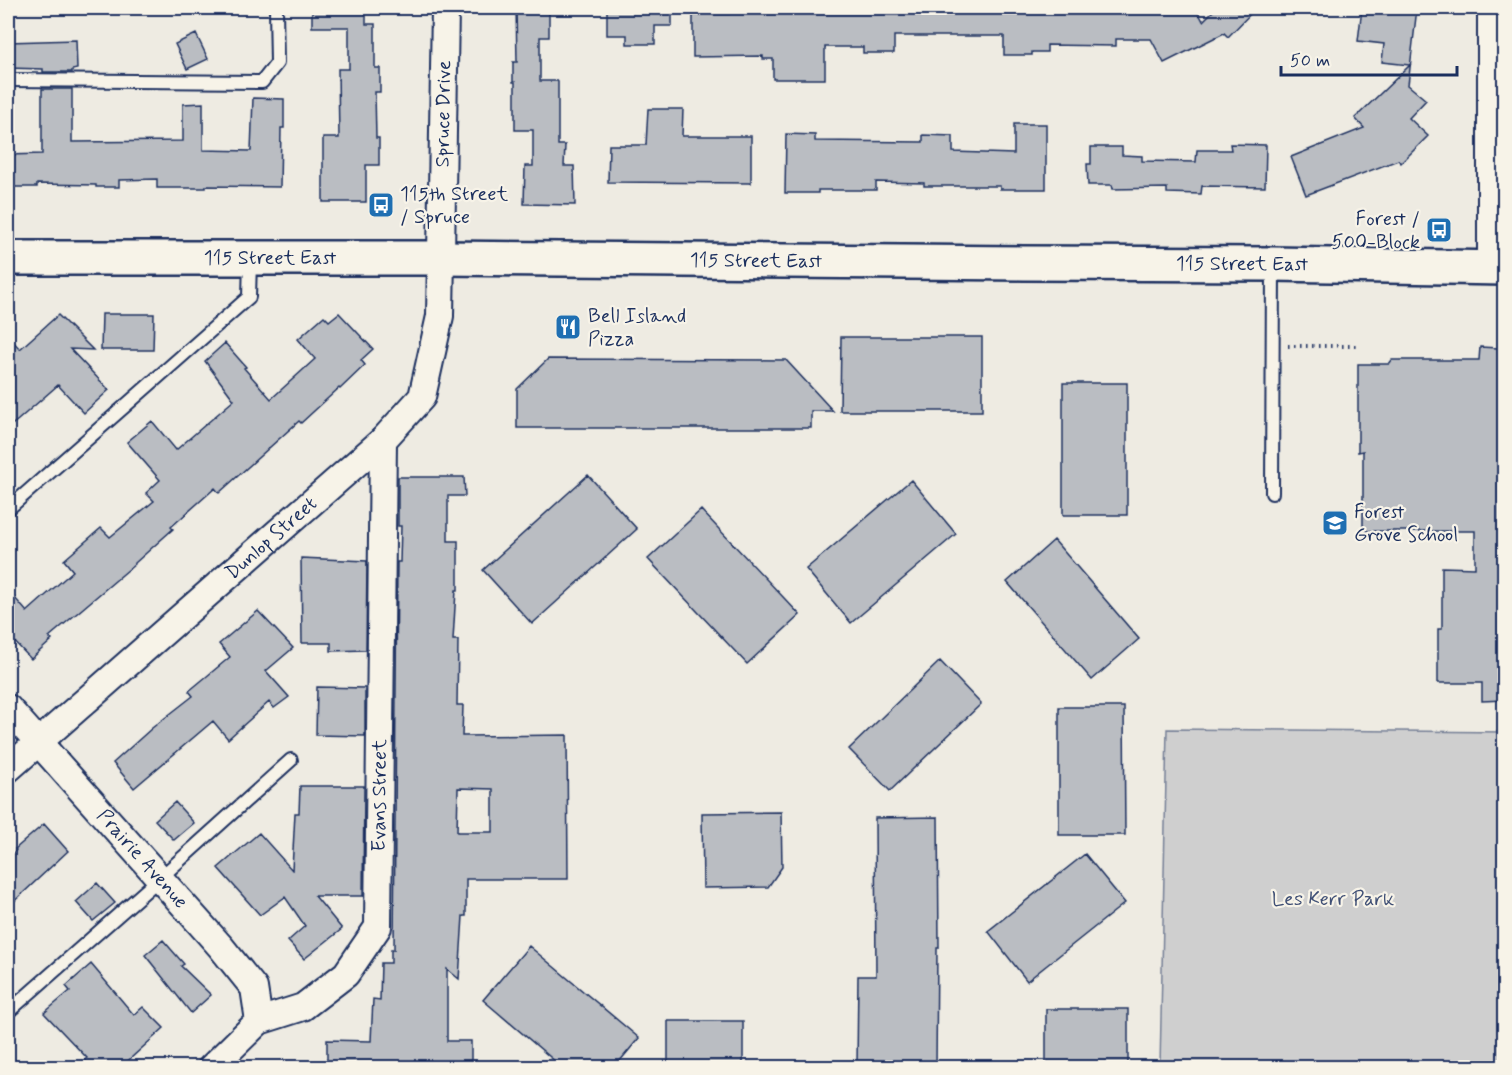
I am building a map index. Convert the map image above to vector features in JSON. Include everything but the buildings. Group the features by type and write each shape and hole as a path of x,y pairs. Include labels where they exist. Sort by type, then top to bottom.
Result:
{"street":[{"name":"Spruce Drive","path":"442,258 445,8"},
{"path":"1491,8 1498,268"},
{"name":"115 Street East","path":"8,258 442,258 1273,264 1498,268"},
{"name":"Dunlop Street","path":"8,769 383,440 422,397 441,316 442,258"},
{"name":"Evans Street","path":"212,1067 259,1021 303,1007 346,974 378,927 383,440"},
{"name":"Prairie Avenue","path":"8,708 221,947 254,988 259,1021"}],"lane":[{"path":"8,80 262,82 277,63 276,8"},
{"path":"8,509 249,297 250,258"},
{"path":"1272,493 1273,264"},
{"path":"8,1012 291,759"}],"path":[{"path":"1272,346 1360,346"}],"green space":[{"name":"Les Kerr Park","path":"1167,729 1504,732 1504,1067 1160,1067"}],"place":[{"name":"115th Street / Spruce","path":"381,205"},
{"name":"Forest / 500-Block","path":"1439,230"},
{"name":"Bell Island Pizza","path":"568,327"},
{"name":"Forest Grove School","path":"1335,523"}]}
